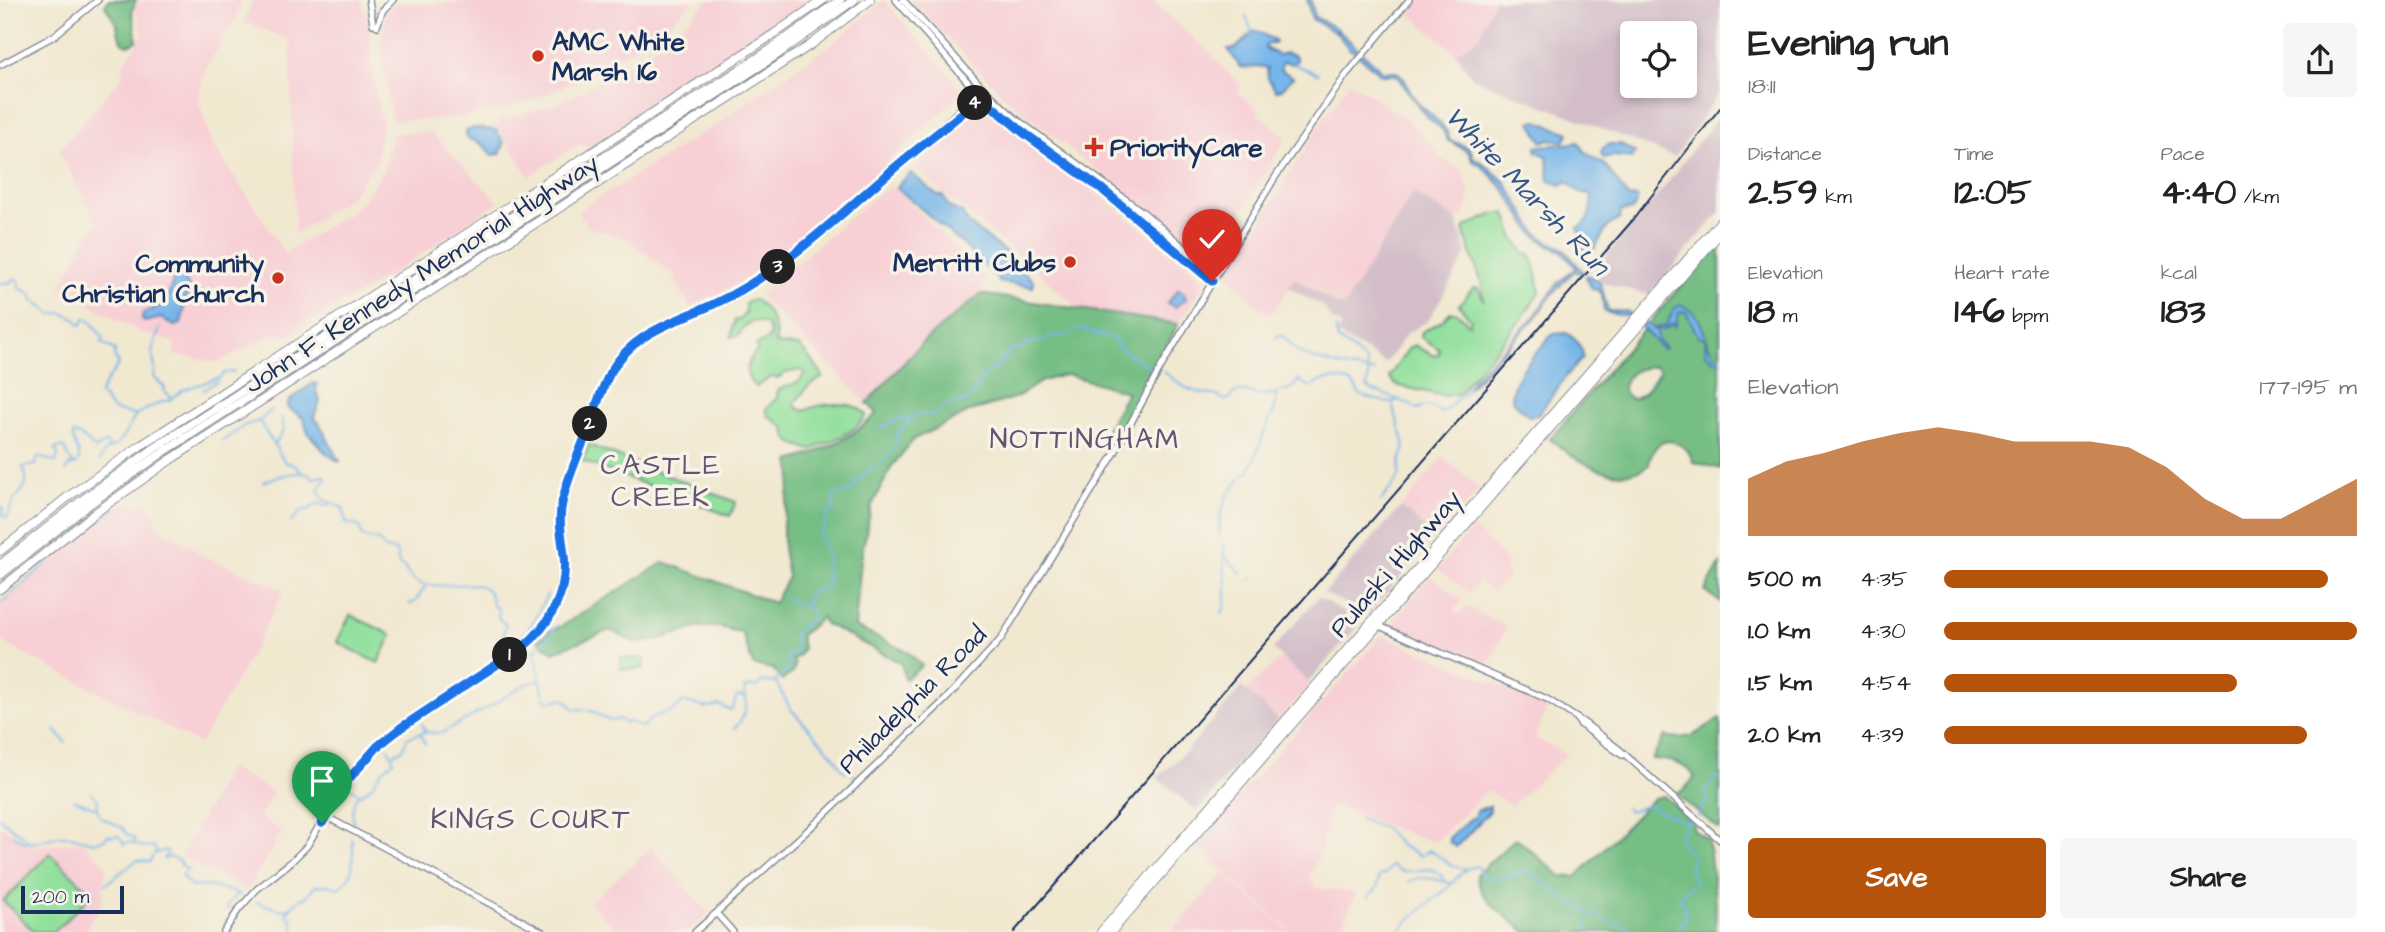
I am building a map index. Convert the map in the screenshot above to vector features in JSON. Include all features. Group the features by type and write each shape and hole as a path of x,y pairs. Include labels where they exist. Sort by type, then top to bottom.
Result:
{"highway":[{"name":"John F. Kennedy Memorial Highway","path":"0,551 79,489 148,441 823,0"},
{"path":"0,565 64,513 159,445 779,44 840,0"},
{"path":"0,575 88,505 164,451 801,39 854,0"},
{"name":"John F. Kennedy Memorial Highway","path":"0,589 64,537 160,467 812,44 870,0"},
{"name":"Pulaski Highway","path":"1111,932 1720,222"},
{"name":"Pulaski Highway","path":"1500,480 1720,233"},
{"name":"Pulaski Highway","path":"1101,932 1376,623"}],"main road":[{"path":"69,25 92,0"},
{"path":"0,65 34,48 69,25 98,0"},
{"path":"369,0 375,25 383,10 393,0"},
{"path":"896,0 982,92 1044,149 1103,190 1214,278"},
{"path":"903,0 982,92 1033,133 1143,212 1193,255 1214,278"},
{"name":"Philadelphia Road","path":"695,932 945,700 1002,639 1113,456 1161,367 1232,247 1310,124 1359,59 1409,0"},
{"path":"224,932 253,893 307,846 352,774 378,746 402,727 522,648 551,615 558,601 565,574 560,524 565,489 608,379 626,351 652,331 710,307 765,276 802,248 938,131 952,123 982,92"},
{"path":"1193,255 1205,262 1214,262 1232,247"},
{"path":"1376,623 1541,695 1583,722 1625,756 1720,840"},
{"path":"326,816 543,932"},
{"path":"717,914 733,932"}],"shaded area":[{"path":"143,0 241,0 235,20 205,70 198,99 212,143 285,253 352,211 362,201 383,170 393,133 431,132 498,202 395,272 286,337 273,334 218,362 173,355 175,342 144,334 60,288 86,238 97,223 59,151 122,77 124,63 143,34 134,6"},
{"path":"253,0 361,0 369,23 370,60 382,123 376,162 350,197 295,234 290,40 244,22"},
{"path":"485,0 694,0 668,25 593,73 531,101 458,118 392,121 380,46 387,10 395,3 427,5"},
{"path":"708,0 810,0 663,101 587,147 581,143 529,176 496,126 500,120 557,104 585,90 648,53"},
{"path":"884,0 964,92 872,176 772,261 738,284 690,307 672,273 627,239 588,227 578,211 709,129 832,44"},
{"path":"910,0 1151,0 1207,50 1240,85 1238,93 1258,110 1258,115 1287,137 1223,244 1209,257 1199,252 1006,98"},
{"path":"1420,0 1494,0 1479,37 1456,53 1409,13"},
{"path":"1494,0 1720,0 1720,91 1675,157 1472,78 1456,53 1479,37"},
{"path":"1350,82 1403,116 1436,149 1436,155 1462,170 1470,195 1464,217 1456,219 1413,193 1344,306 1294,279 1271,315 1261,309 1228,276 1318,127"},
{"path":"979,107 987,110 1098,194 1202,277 1204,284 1178,324 1078,308 914,168"},
{"path":"1720,114 1720,212 1649,295 1605,283 1593,272 1661,191"},
{"path":"892,185 986,278 981,294 924,341 867,403 759,295"},
{"path":"1413,193 1456,219 1467,254 1428,321 1407,333 1386,363 1337,334 1342,326 1330,318 1324,307 1288,287 1294,278 1344,306"},
{"path":"1443,458 1480,489 1437,538 1401,507"},
{"path":"148,504 157,519 156,526 199,554 284,590 251,655 200,744 57,671 0,638 0,603 121,505"},
{"path":"1401,507 1435,536 1371,611 1367,614 1324,593"},
{"path":"1473,527 1505,560 1508,577 1493,591 1479,581 1469,592 1437,569"},
{"path":"1430,577 1463,600 1453,613 1459,614 1466,606 1507,627 1487,668 1395,628 1393,621"},
{"path":"1318,597 1362,622 1308,682 1273,649"},
{"path":"1382,635 1548,706 1535,738 1567,755 1511,806 1487,790 1435,843 1331,805 1319,857 1309,877 1317,888 1356,893 1339,932 1291,932 1195,845"},
{"path":"1282,657 1310,685 1279,720 1246,690"},
{"path":"1242,687 1278,719 1197,811 1157,778 1187,750"},
{"path":"229,768 273,792 260,818 282,831 247,891 183,858 183,853"},
{"path":"0,826 33,846 83,842 106,865 102,904 84,932 0,932"},
{"path":"652,847 708,913 687,932 618,932 590,902"},
{"path":"1223,873 1289,932 1172,932"}],"green space":[{"path":"108,0 136,0 132,11 137,41 124,44 117,25 105,6"},
{"path":"1506,213 1514,239 1525,254 1530,254 1540,292 1519,322 1458,394 1444,396 1396,385 1389,377 1409,348 1414,345 1434,356 1439,354 1439,349 1421,337 1422,332 1443,320 1450,312 1456,312 1469,324 1471,320 1459,305 1473,288 1478,288 1484,301 1481,281 1464,233 1465,227 1494,214"},
{"path":"1720,240 1720,469 1693,462 1684,447 1670,441 1657,446 1649,465 1624,474 1610,472 1584,463 1550,439","holes":["1656,366 1660,371 1644,393 1633,399 1623,390 1624,383 1634,371"]},
{"path":"981,294 1178,324 1117,443 1105,433 1127,392 1069,375 1042,381 1017,397 969,412 914,439 892,466 871,507 861,559 855,627 908,652 922,666 905,679 901,663 824,623 822,617 800,636 803,648 799,656 793,659 793,673 782,680 773,669 753,665 742,633 720,627 700,627 650,642 633,642 610,630 553,652 538,640 664,562 774,603 788,577 783,548 783,523 792,473 790,461 837,443 868,422 877,413 867,403 924,341"},
{"path":"755,300 772,320 776,332 775,344 799,346 823,377 809,386 794,403 797,408 804,411 837,404 854,406 866,415 855,428 811,450 792,443 787,438 785,428 768,416 766,409 777,398 778,390 799,382 805,373 800,370 785,373 778,378 771,377 756,387 752,383 747,373 748,364 758,350 756,345 768,340 771,334 767,325 750,322 739,335 731,337 735,320 745,314 745,304"},
{"path":"589,445 736,502 730,516 582,461"},
{"path":"1720,564 1720,602 1705,591"},
{"path":"350,615 392,635 378,663 337,642"},
{"path":"621,658 644,658 643,669 621,669"},
{"path":"1720,718 1719,829 1674,793 1683,791 1695,777 1676,763 1652,759 1665,736 1683,738 1701,731"},
{"path":"1664,796 1694,823 1693,830 1708,839 1716,904 1715,932 1526,932 1494,907 1482,892 1477,874 1516,838 1561,876 1576,877 1654,798"},
{"path":"50,854 92,894 54,932 35,932 3,901"}],"water":[{"name":"White Marsh Run","path":"1307,0 1311,0 1315,17 1336,28 1383,72 1394,71 1402,76 1415,99 1438,121 1449,140 1470,148 1473,157 1505,182 1536,232 1547,241 1563,248 1583,272 1574,271 1535,318 1467,390 1474,379 1534,317 1558,283 1576,268 1562,251 1549,246 1532,232 1504,189 1483,167 1473,161 1469,152 1447,140 1443,130 1426,116 1396,75 1381,75 1349,49 1335,30 1336,33 1312,19"},
{"path":"1254,31 1275,41 1274,44 1267,44 1265,48 1278,55 1286,53 1295,56 1297,60 1293,64 1281,64 1281,70 1293,77 1282,89 1276,91 1268,78 1267,68 1240,67 1228,49 1235,49"},
{"path":"1534,120 1569,133 1564,142 1549,139 1542,142 1531,122"},
{"path":"475,128 496,130 504,143 500,154 492,155 482,144 467,138 466,131"},
{"path":"1578,142 1586,153 1605,165 1628,197 1637,198 1632,210 1621,211 1620,219 1609,225 1593,251 1579,249 1578,242 1582,240 1578,228 1587,219 1592,196 1582,194 1566,181 1562,185 1549,181 1547,156 1537,152 1536,147"},
{"path":"1610,144 1621,144 1635,153 1632,158 1604,158 1601,154 1603,148"},
{"path":"911,173 937,195 943,196 949,207 962,213 968,223 1005,252 1034,282 1033,287 999,282 968,249 896,187"},
{"path":"182,274 189,287 181,324 174,326 161,318 145,322 142,319 143,313 165,302 173,280"},
{"name":"White Marsh Run","path":"1587,275 1600,281 1608,311 1627,311 1653,328 1666,326 1674,309 1680,305 1690,310 1697,316 1710,348 1720,358 1720,362 1706,353 1705,338 1698,336 1686,312 1679,312 1675,327 1673,323 1665,330 1654,329 1658,333 1657,339 1665,348 1663,349 1631,317 1604,311 1602,295 1598,290 1592,289"},
{"path":"1179,289 1186,299 1175,307 1167,303"},
{"path":"1566,333 1578,343 1583,358 1538,415 1529,416 1513,402 1512,394 1518,376 1550,337"},
{"path":"313,383 317,384 316,392 320,401 314,417 322,427 339,462 326,453 308,433 303,418 287,407 289,401"},
{"path":"1490,806 1490,811 1456,847 1449,842 1449,838 1474,818 1476,811"}],"waterway":[{"path":"1246,16 1252,33"},
{"path":"1293,64 1318,74"},
{"path":"0,283 16,279 19,281 19,288 32,294 33,301 51,314 63,313 77,320 79,325 85,318 93,324 103,337 102,343 115,350 114,357 119,363 100,394 113,410 135,415 170,400 183,390 221,377 224,373 234,372"},
{"path":"160,328 152,350 154,377 172,398"},
{"path":"783,674 791,668 786,662 788,655 797,652 794,634 811,619 811,610 806,603 809,592 826,587 829,583 825,571 827,550 819,535 825,526 827,513 835,509 833,496 848,492 869,470 891,453 895,448 898,432 913,416 933,415 945,406 967,401 987,371 998,368 1001,360 1012,349 1021,350 1026,343 1045,342 1051,336 1066,336 1080,328 1113,338 1125,353 1152,368 1157,368"},
{"path":"1336,328 1337,339 1366,363 1367,387 1372,391 1417,409 1428,406 1442,413 1469,388"},
{"path":"1275,338 1280,335 1297,351 1307,356 1375,372"},
{"path":"1163,371 1187,389 1225,400 1230,399 1233,393 1239,392 1272,394 1291,388 1298,380 1310,387 1325,380 1337,379 1348,382 1365,397 1386,403 1397,401"},
{"path":"203,390 218,381"},
{"path":"1219,535 1220,517 1227,496 1245,473 1249,472 1275,409 1276,395"},
{"path":"1381,501 1399,477 1405,446 1392,403"},
{"path":"223,441 245,425 259,421 272,410"},
{"path":"99,461 107,449 120,441 135,416"},
{"path":"274,445 284,429 282,418"},
{"path":"881,428 899,419 909,419"},
{"path":"259,421 285,462 301,471"},
{"path":"66,471 70,465 77,464 79,459 73,434 81,436 96,449 106,442 110,448"},
{"path":"0,505 3,508 2,515 7,518 13,502 26,483 23,467 36,465 38,457 56,462 58,455 55,449 62,447 66,449 74,465"},
{"path":"263,482 297,473 313,478 325,476 326,479 318,490 324,500 343,508 346,523 359,526 362,537 379,541 385,549 396,551 399,565 405,568 413,579 438,586 480,586 489,592 492,604 498,609 499,619 506,624 503,636 505,639 520,638 532,624 547,595"},
{"path":"291,522 301,511 310,509 317,503 325,506 330,504"},
{"path":"0,604 67,545 116,508"},
{"path":"1222,613 1226,596 1225,544"},
{"path":"1224,555 1241,573"},
{"path":"409,604 415,602 425,587"},
{"path":"786,597 803,607 807,606"},
{"path":"534,652 558,625"},
{"path":"532,650 536,656 543,692"},
{"path":"734,729 745,710 744,689 757,687 762,681 774,683 782,675"},
{"path":"392,755 403,749 407,738 424,732 442,733 524,685 540,680"},
{"path":"776,682 789,706"},
{"path":"544,693 549,702 564,698 574,709 590,710 609,720 620,719 640,727 684,702 705,707 719,705 730,710 737,696 746,697"},
{"path":"790,708 833,755 843,770 856,776"},
{"path":"422,724 425,731"},
{"path":"55,730 66,743"},
{"path":"421,734 425,744"},
{"path":"354,825 352,812 355,798 371,787 382,771 394,761 388,748"},
{"path":"1699,817 1700,809 1708,801 1705,790 1711,786 1714,778 1720,777"},
{"path":"350,788 359,794"},
{"path":"91,792 98,800 100,817 123,828 127,835 134,838 135,843"},
{"path":"73,799 96,808"},
{"path":"1626,808 1629,811 1651,805 1654,809 1684,821"},
{"path":"0,818 29,841"},
{"path":"1360,819 1384,828 1400,845 1420,856 1430,850 1451,865 1465,869"},
{"path":"1680,932 1679,927 1686,919 1684,906 1679,899 1695,879 1689,870 1693,856 1685,849 1679,835 1686,828 1684,822 1694,820"},
{"path":"12,834 22,841 32,843 63,836 95,842 108,835 115,835 120,837 124,844 129,842 144,847 153,846 157,852"},
{"path":"293,932 293,921 286,913 298,900 306,897 315,886 338,888 348,879 353,860 352,839"},
{"path":"106,884 137,860 150,862 154,854 166,850 168,853 163,859 171,857 180,861 181,866 188,869 181,876 192,887 217,888 241,896"},
{"path":"1368,897 1377,888 1379,876 1386,873 1392,865 1402,872 1431,869 1443,879"},
{"path":"1399,932 1408,920 1466,869 1477,866 1483,878 1499,879 1530,871 1568,903 1636,932"},
{"path":"1409,882 1424,878 1450,883"},
{"path":"227,910 227,905 237,894"},
{"path":"256,902 281,910 291,907"},
{"path":"1587,923 1589,932"}],"railway":[{"path":"1014,932 1632,221 1720,108"}],"place":[{"name":"AMC White Marsh 16","path":"538,56"},
{"name":"PriorityCare","path":"1094,147"},
{"name":"Merritt Clubs","path":"1070,262"},
{"name":"Community Christian Church","path":"278,278"}],"district":[{"name":"NOTTINGHAM","path":"1085,438"},
{"name":"CASTLE CREEK","path":"661,480"},
{"name":"KINGS COURT","path":"531,818"}],"route":[{"path":"322,823 345,783 378,746 402,727 522,648 542,629 558,601 565,574 560,524 565,489 608,379 626,351 639,339 662,325 710,307 765,276 981,97 1054,157 1103,190 1212,281"}]}
